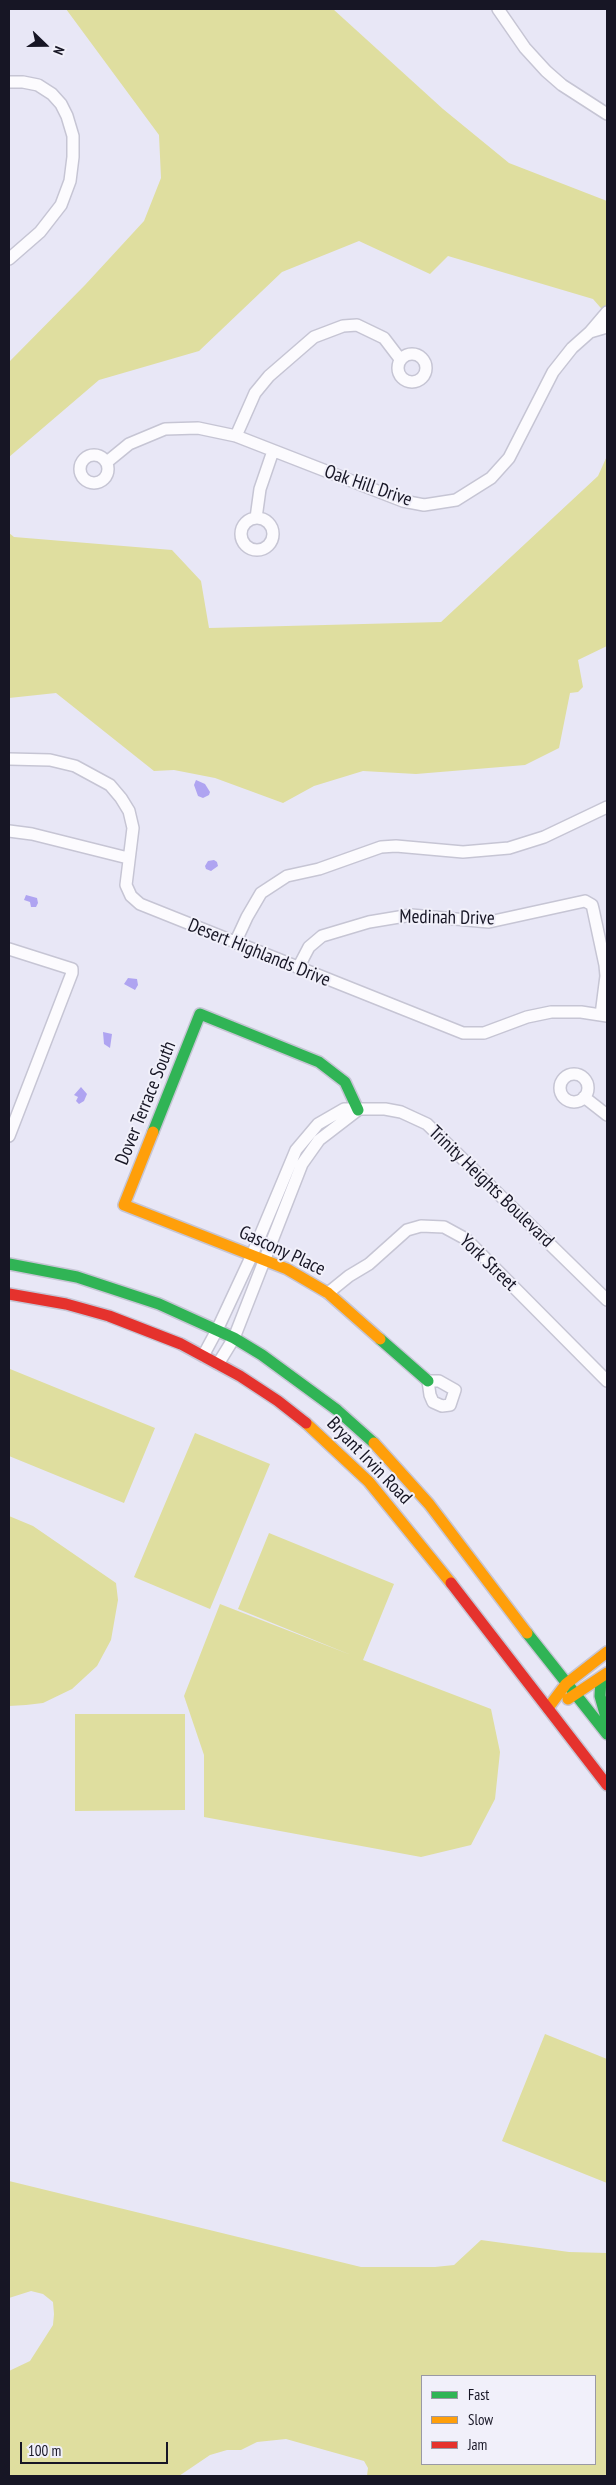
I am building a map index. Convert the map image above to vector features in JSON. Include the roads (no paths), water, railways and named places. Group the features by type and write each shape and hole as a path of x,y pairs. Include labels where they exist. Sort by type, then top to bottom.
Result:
{"main road":[{"name":"Dover Terrace South","path":"124,1205 200,1014 319,1062 345,1082 358,1110"},
{"name":"Gascony Place","path":"124,1205 287,1269 328,1293 428,1381"},
{"name":"Bryant Irvin Road","path":"9,1264 77,1277 159,1304 234,1338 310,1389 337,1410 369,1438 429,1504 566,1684 607,1734"},
{"name":"Bryant Irvin Road","path":"9,1294 66,1304 145,1329 203,1356 240,1376 292,1412 345,1457 370,1482 607,1785"},
{"path":"548,1708 566,1684 607,1652"},
{"path":"548,1708 576,1696 604,1675"},
{"path":"604,1675 600,1693 607,1721"}],"street":[{"path":"498,9 525,48 546,71 562,85 607,114"},
{"path":"9,82 38,85 52,94 61,104 73,136 74,157 70,181 61,205 40,232 9,259"},
{"name":"Oak Hill Drive","path":"106,462 129,444 165,429 198,428 236,436 403,501 424,505 456,500 490,478 509,458 554,372 572,348 590,332 607,312"},
{"path":"236,436 255,393 269,376 314,337 343,326 357,325 384,338 400,359"},
{"name":"Oak Hill Drive","path":"590,332 607,327"},
{"path":"256,518 260,489 273,452"},
{"name":"Desert Highlands Drive","path":"9,759 50,760 75,766 110,785 121,798 129,812 133,828 126,885 131,896 140,904 463,1033 484,1033 551,1012 604,1016"},
{"path":"235,943 261,893 287,876 319,869 381,847 396,846 463,852 486,852 509,848 544,837 607,807"},
{"path":"9,831 32,834 128,858"},
{"name":"Medinah Drive","path":"298,968 309,947 322,936 369,922 411,915 489,922 585,901 592,905 594,909 606,964 604,1016"},
{"path":"9,949 72,969 70,979 9,1136"},
{"path":"584,1097 607,1115"},
{"name":"Trinity Heights Boulevard","path":"203,1356 252,1255 296,1150 318,1124 344,1110 401,1112 427,1124 607,1300"},
{"path":"218,1364 234,1338 302,1164 319,1140 358,1110"},
{"name":"York Street","path":"328,1293 349,1276 369,1264 407,1230 420,1226 444,1227 466,1239 607,1381"}]}
